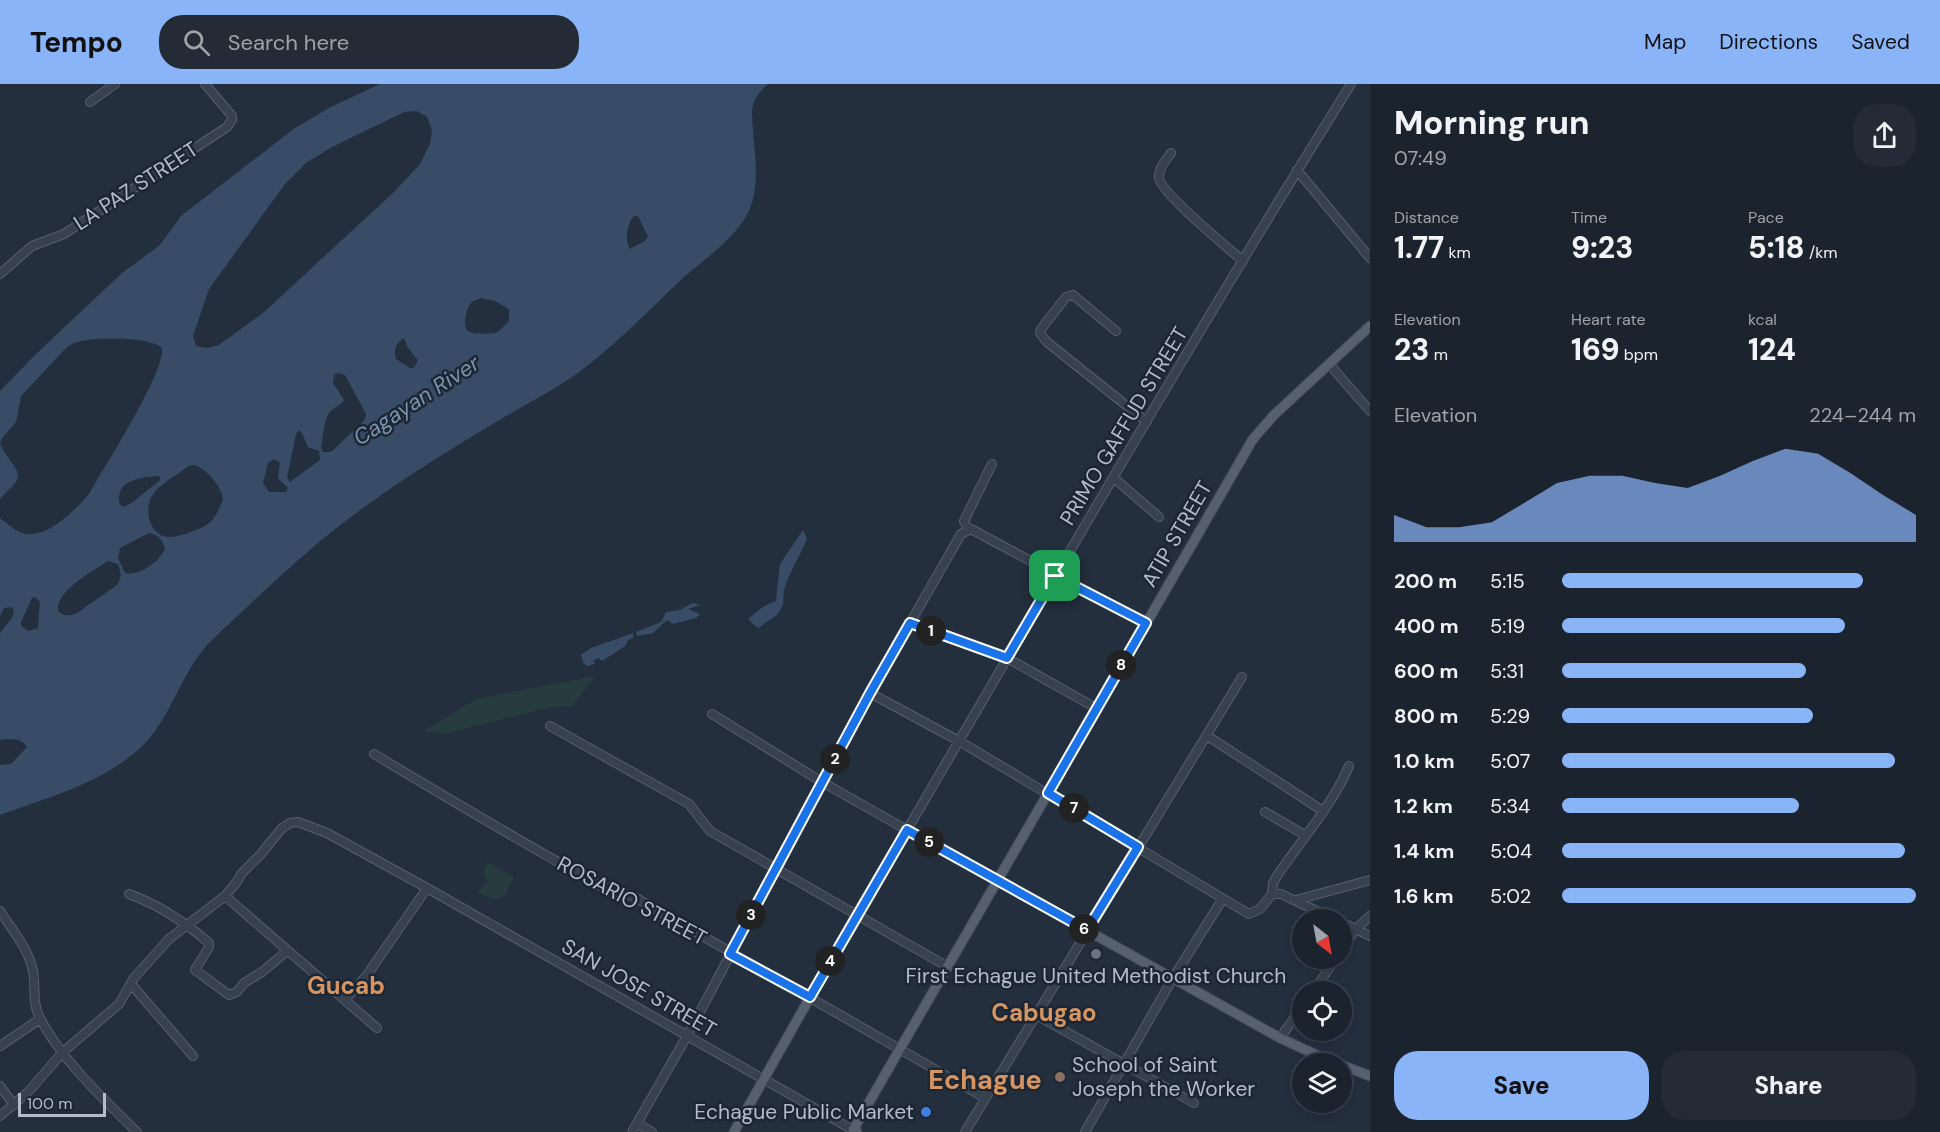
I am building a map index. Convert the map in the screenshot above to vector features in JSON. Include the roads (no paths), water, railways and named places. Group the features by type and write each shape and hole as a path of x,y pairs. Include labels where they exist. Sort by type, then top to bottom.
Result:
{"main road":[{"name":"ATIP STREET","path":"854,1131 1253,439 1274,415 1370,326"},
{"path":"907,830 1280,1038 1312,1053"},
{"name":"PRIMO GAFFUD STREET","path":"734,1132 856,914 907,830"},
{"path":"1352,1069 1370,1076"}],"street":[{"path":"90,102 115,84"},
{"name":"LA PAZ STREET","path":"0,274 32,246 64,234 227,127 232,116 205,84"},
{"name":"PRIMO GAFFUD STREET","path":"907,830 1055,576 1297,170 1351,84"},
{"path":"1171,153 1160,170 1159,177 1163,187 1243,261"},
{"path":"1297,170 1370,258"},
{"path":"1116,331 1073,295 1066,297 1040,333 1047,342 1147,422"},
{"path":"1329,364 1370,411"},
{"path":"992,464 964,521 970,529 1146,623"},
{"path":"1114,478 1159,517"},
{"path":"632,1132 687,1036 870,693 961,534 970,529"},
{"path":"910,623 1007,658 1096,708"},
{"path":"965,1132 1242,677"},
{"path":"870,693 959,741 1138,847 1222,900 1249,914 1260,909 1272,894 1273,883 1323,811 1349,766"},
{"path":"712,714 822,782 907,830"},
{"path":"550,726 689,804 710,831 948,967"},
{"path":"1206,735 1323,811"},
{"name":"ROSARIO STREET","path":"374,754 602,887 629,894 730,954 810,997 985,1098"},
{"path":"1265,812 1305,835"},
{"name":"SAN JOSE STREET","path":"0,1116 14,1106 63,1052 119,1004 131,984 169,939 225,896 282,828 290,823 298,822 327,834 404,875 854,1131"},
{"path":"1296,900 1370,880"},
{"path":"345,1000 367,975 427,888"},
{"path":"129,894 147,901 187,924 208,943 209,947 195,970 229,995 237,992 243,983 262,972 287,951"},
{"path":"1272,894 1281,894 1314,909"},
{"path":"225,896 377,1028"},
{"path":"1085,1132 1173,978 1222,900"},
{"path":"0,911 30,958 33,970 34,1004 40,1018 81,1074 137,1132"},
{"path":"1352,935 1370,916"},
{"path":"1352,927 1370,936"},
{"path":"131,984 193,1056"},
{"path":"1036,1015 1194,1103"},
{"path":"0,1046 40,1018"},
{"path":"1280,1038 1292,1021"},
{"path":"0,1086 14,1106"},
{"path":"637,1123 652,1132"}],"water":[{"name":"Cagayan River","path":"380,84 768,84 757,96 752,110 756,167 754,196 743,221 723,244 684,277 620,338 579,372 406,478 312,548 203,650 155,731 124,761 84,784 0,815 0,765 11,764 27,747 15,739 0,740 0,633 12,618 14,611 12,607 4,608 0,616 0,518 20,532 39,533 58,523 83,501 144,398 154,378 162,348 146,341 121,339 75,342 65,349 21,396 16,422 0,443 0,391 122,273 160,245 181,216 295,128 329,108","holes":["417,111 427,117 432,130 430,144 420,164 394,192 263,313 219,345 207,348 196,346 193,336 209,289 285,184 306,163 332,147 404,112","634,216 638,216 648,237 630,249 627,241 628,227","481,298 495,301 509,309 509,321 498,332 478,334 468,331 465,321 472,302","404,338 408,348 418,360 414,368 396,359 395,350","338,373 345,375 366,414 364,421 331,452 323,452 321,448 327,417 344,400 333,383 334,375","299,430 308,447 319,451 320,460 290,482 287,478 296,434","274,459 280,463 278,478 288,488 286,492 269,492 263,483 268,463","194,465 208,474 217,484 223,500 211,522 189,533 168,537 156,532 152,527 148,508 155,491","160,477 160,480 133,502 124,507 120,505 119,497 124,485 136,479","149,533 160,538 165,549 154,563 131,574 125,573 118,558 120,548","108,561 118,564 121,575 117,585 77,613 72,615 60,613 59,603 63,596 85,576","35,597 40,602 38,628 28,631 21,626 32,598"]},
{"path":"0,443 17,471 18,477 0,499"},
{"path":"803,530 807,539 788,578 783,604 778,614 758,628 748,619 764,606 776,601 780,564"},
{"path":"693,603 700,605 688,609 700,614 696,618 673,624 667,620 653,633 637,636 636,632 661,622 666,612 680,610"},
{"path":"633,633 633,638 628,640 625,646 602,661 598,658 593,661 595,664 587,666 583,662 581,655 591,648"}],"place":[{"name":"First Echague United Methodist Church","path":"1096,954"},
{"name":"School of Saint Joseph the Worker","path":"1060,1077"},
{"name":"Echague Public Market","path":"926,1112"}],"district":[{"name":"Gucab","path":"346,986"},
{"name":"Cabugao","path":"1044,1013"},
{"name":"Echague","path":"985,1080"}]}
